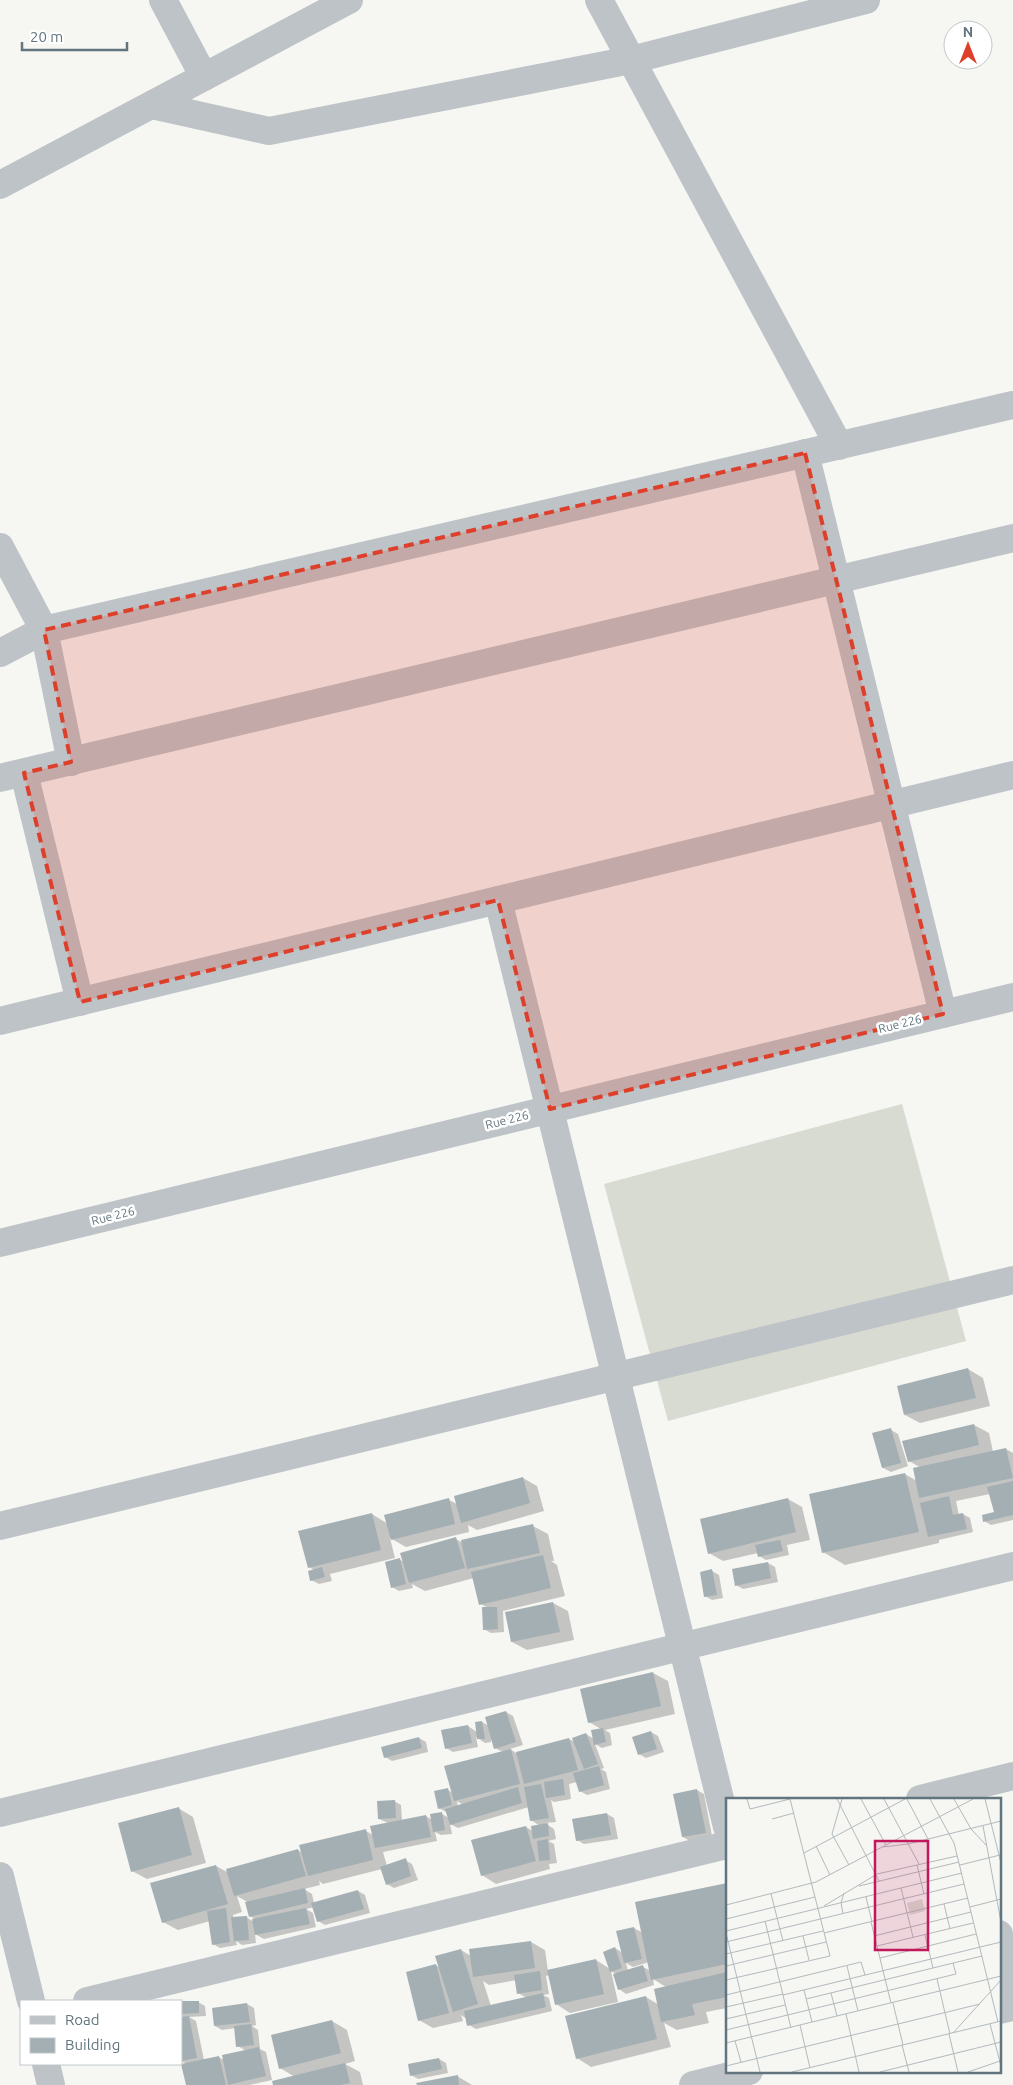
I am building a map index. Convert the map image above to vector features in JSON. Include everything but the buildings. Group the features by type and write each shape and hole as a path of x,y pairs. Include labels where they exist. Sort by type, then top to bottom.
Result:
{"street":[{"path":"163,0 204,77"},
{"path":"0,185 349,0"},
{"path":"599,0 839,446"},
{"path":"152,105 268,131 631,60 866,0"},
{"path":"0,654 44,630 1013,405"},
{"path":"805,453 943,1014"},
{"path":"80,1002 12,776 1013,538"},
{"path":"0,547 44,630 71,762"},
{"path":"0,1021 1013,775"},
{"path":"498,900 726,1823"},
{"name":"Rue 226","path":"0,1243 1013,997"},
{"path":"0,1526 1013,1280"},
{"path":"0,1813 1013,1566"},
{"path":"929,1798 965,1794 1013,1776"},
{"path":"91,2000 726,1845"},
{"path":"0,1876 31,2000"},
{"path":"1000,1938 1013,1989"},
{"path":"1000,2010 1013,2007"},
{"path":"46,2065 51,2085"},
{"path":"693,2085 746,2072"}],"highlighted area":[{"path":"805,453 943,1014 550,1109 498,900 80,1002 24,773 71,762 44,630"}],"shaded area":[{"path":"902,1104 966,1341 668,1421 604,1184"}]}
